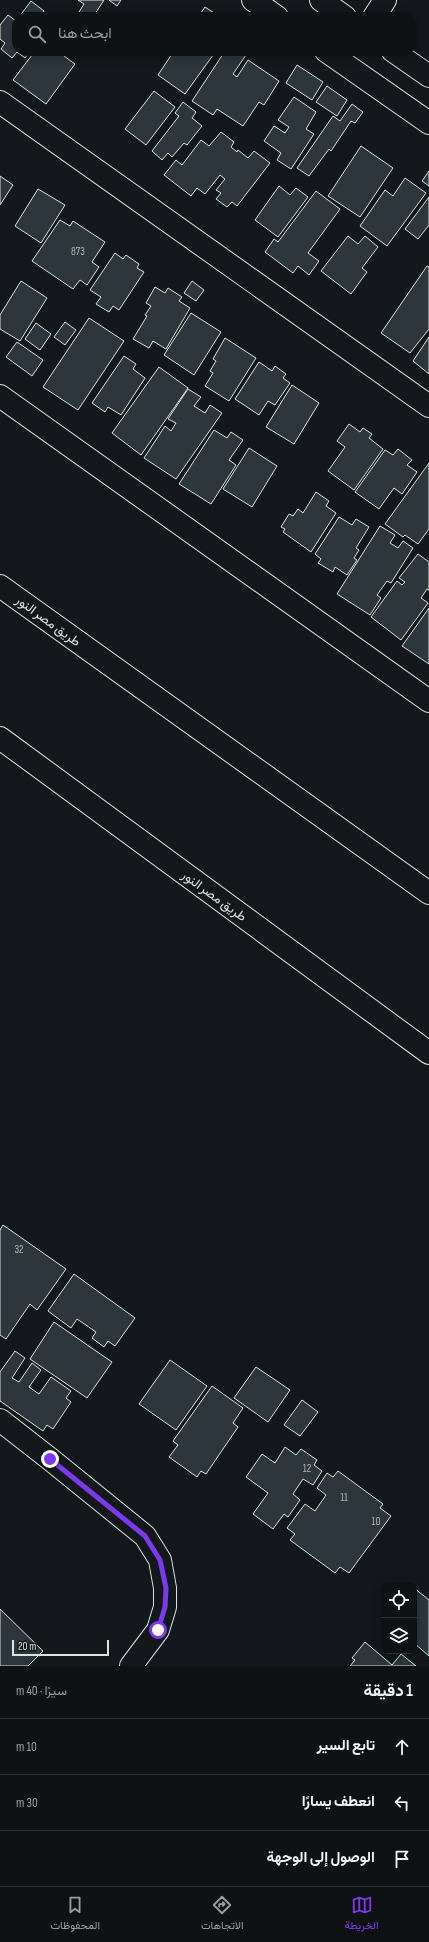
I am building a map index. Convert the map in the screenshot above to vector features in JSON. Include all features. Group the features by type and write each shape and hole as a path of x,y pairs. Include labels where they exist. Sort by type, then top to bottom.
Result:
{"street":[{"path":"253,0 270,12"},
{"path":"321,0 338,12"},
{"path":"377,12 385,0"},
{"path":"333,56 429,123"},
{"path":"400,56 429,76"},
{"path":"0,102 429,406"},
{"path":"0,396 429,701"},
{"name":"طريق مصر النور","path":"0,586 429,893"},
{"name":"طريق مصر النور","path":"0,738 429,1053"},
{"path":"0,1420 145,1536 160,1560 166,1588 165,1607 158,1630 131,1666"}],"building":[{"path":"78,0 104,0 96,12 79,12 84,4"},
{"path":"109,0 121,0 117,6"},
{"path":"31,1 44,11 43,12 23,12"},
{"path":"205,7 212,12 202,12"},
{"path":"8,15 12,18 12,56 14,56 12,58 1,49 5,43 0,39 0,25"},
{"path":"31,56 64,56 75,64 46,104 13,80"},
{"path":"171,56 212,56 185,94 158,75"},
{"path":"222,56 245,56 233,74 237,77 248,60 279,81 264,105 259,102 243,126 217,109 213,115 192,101"},
{"path":"297,65 323,82 312,100 286,83"},
{"path":"327,86 347,100 337,116 316,102"},
{"path":"154,91 175,107 146,145 125,129"},
{"path":"294,97 316,112 306,129 314,134 291,169 277,160 281,153 264,141 274,126 285,133 289,127 278,120"},
{"path":"183,102 196,112 192,118 202,126 187,145 184,143 172,157 168,153 162,160 152,151 179,116 175,113"},
{"path":"352,104 363,112 355,123 351,121 331,151 329,149 309,176 297,168 333,116 340,121"},
{"path":"221,132 234,142 231,147 237,152 238,150 248,158 254,151 270,163 237,206 232,202 227,207 216,199 221,193 216,190 225,179 220,175 205,194 197,188 191,196 164,175 176,160 182,165 201,140 209,146"},
{"path":"361,146 393,168 360,217 328,196"},
{"path":"429,171 429,186 422,181"},
{"path":"0,176 13,185 0,205"},
{"path":"405,178 426,193 387,246 360,226 385,190 393,196"},
{"path":"279,186 290,195 296,188 308,197 278,237 255,220"},
{"path":"38,189 65,205 41,243 15,226"},
{"path":"316,191 340,209 308,253 319,261 309,275 298,266 293,273 265,252 274,239 278,242"},
{"path":"429,197 429,225 418,239 405,229"},
{"path":"60,220 70,226 73,221 105,242 92,262 99,267 87,285 80,280 73,289 32,261"},
{"path":"348,236 358,244 365,236 378,247 362,268 367,272 351,294 321,271"},
{"path":"115,253 123,259 126,255 139,264 137,268 144,272 119,310 113,306 109,312 96,304 101,297 90,290"},
{"path":"427,266 429,267 429,329 410,353 381,333"},
{"path":"21,281 47,298 20,341 0,329 0,315"},
{"path":"192,281 204,290 196,301 184,293"},
{"path":"155,287 165,293 168,288 182,297 179,301 190,308 166,349 153,341 149,348 133,339 147,316 145,315 151,306 146,303"},
{"path":"191,313 221,332 194,375 164,355"},
{"path":"89,318 124,341 78,410 43,387"},
{"path":"65,322 76,330 65,345 54,337"},
{"path":"36,323 51,334 40,350 25,339"},
{"path":"429,337 429,374 413,361"},
{"path":"225,338 256,358 229,401 205,386 213,373 210,371 216,361 213,359"},
{"path":"17,342 43,360 32,376 6,357"},
{"path":"124,356 136,364 133,369 145,378 121,415 108,407 105,412 92,403"},
{"path":"259,362 272,371 275,366 286,374 283,378 290,383 275,405 268,401 259,415 235,399"},
{"path":"159,367 188,388 141,455 112,433"},
{"path":"292,385 319,403 294,444 266,427"},
{"path":"188,389 201,397 194,406 205,413 210,405 222,413 176,479 144,458 165,426 171,431 176,423 168,419"},
{"path":"349,424 360,432 363,428 372,434 369,438 383,449 354,490 328,471 345,447 337,441"},
{"path":"214,430 227,438 231,432 243,440 229,460 236,465 211,504 179,484"},
{"path":"249,448 277,466 252,507 223,489"},
{"path":"398,449 412,460 407,465 417,472 402,494 394,488 379,509 355,492 385,450 393,455"},
{"path":"429,463 429,529 418,544 405,535 403,537 385,524"},
{"path":"316,492 329,501 326,506 336,513 311,552 283,532 285,529 281,527 289,514 293,516 298,509 303,513"},
{"path":"339,517 352,525 356,519 369,527 356,548 359,550 354,558 357,560 347,575 335,567 333,572 318,563 321,559 315,554"},
{"path":"380,526 395,535 390,543 398,548 403,541 413,548 391,583 387,581 377,595 381,598 370,615 337,594"},
{"path":"418,554 429,562 429,590 427,589 421,598 428,603 401,640 371,617 397,581 402,585 405,582 399,578"},
{"path":"429,608 429,664 402,646"},
{"path":"3,1225 66,1269 37,1310 30,1304 6,1339 0,1335 0,1230"},
{"path":"74,1274 135,1318 115,1346 108,1341 104,1347 92,1338 96,1332 77,1319 71,1328 48,1311"},
{"path":"54,1322 112,1362 87,1398 30,1359"},
{"path":"15,1351 25,1358 12,1378 19,1382 32,1363 41,1370 29,1387 39,1394 51,1377 71,1391 66,1398 71,1402 53,1429 47,1425 43,1431 0,1401 0,1372"},
{"path":"170,1360 207,1386 176,1430 139,1404"},
{"path":"256,1367 290,1390 268,1422 234,1398"},
{"path":"212,1386 243,1408 233,1423 238,1427 206,1474 201,1471 197,1477 169,1457 178,1445 173,1441"},
{"path":"302,1400 318,1412 300,1436 284,1425"},
{"path":"285,1447 296,1455 301,1449 317,1460 314,1465 322,1471 313,1485 303,1479 293,1494 300,1500 288,1517 284,1514 273,1529 253,1514 268,1493 246,1477 262,1454 275,1463"},
{"path":"338,1471 383,1504 380,1508 391,1516 349,1573 340,1567 335,1573 290,1540 295,1534 287,1528 305,1504 315,1511 326,1495 317,1488 327,1473 333,1477"},
{"path":"417,1590 429,1600 429,1656 417,1646"},
{"path":"0,1609 43,1651 28,1666 0,1666"},
{"path":"365,1642 392,1665 401,1654 416,1666 350,1666 355,1660 352,1658"}],"route":[{"path":"50,1459 145,1536 160,1560 166,1588 165,1607 158,1630"}]}
